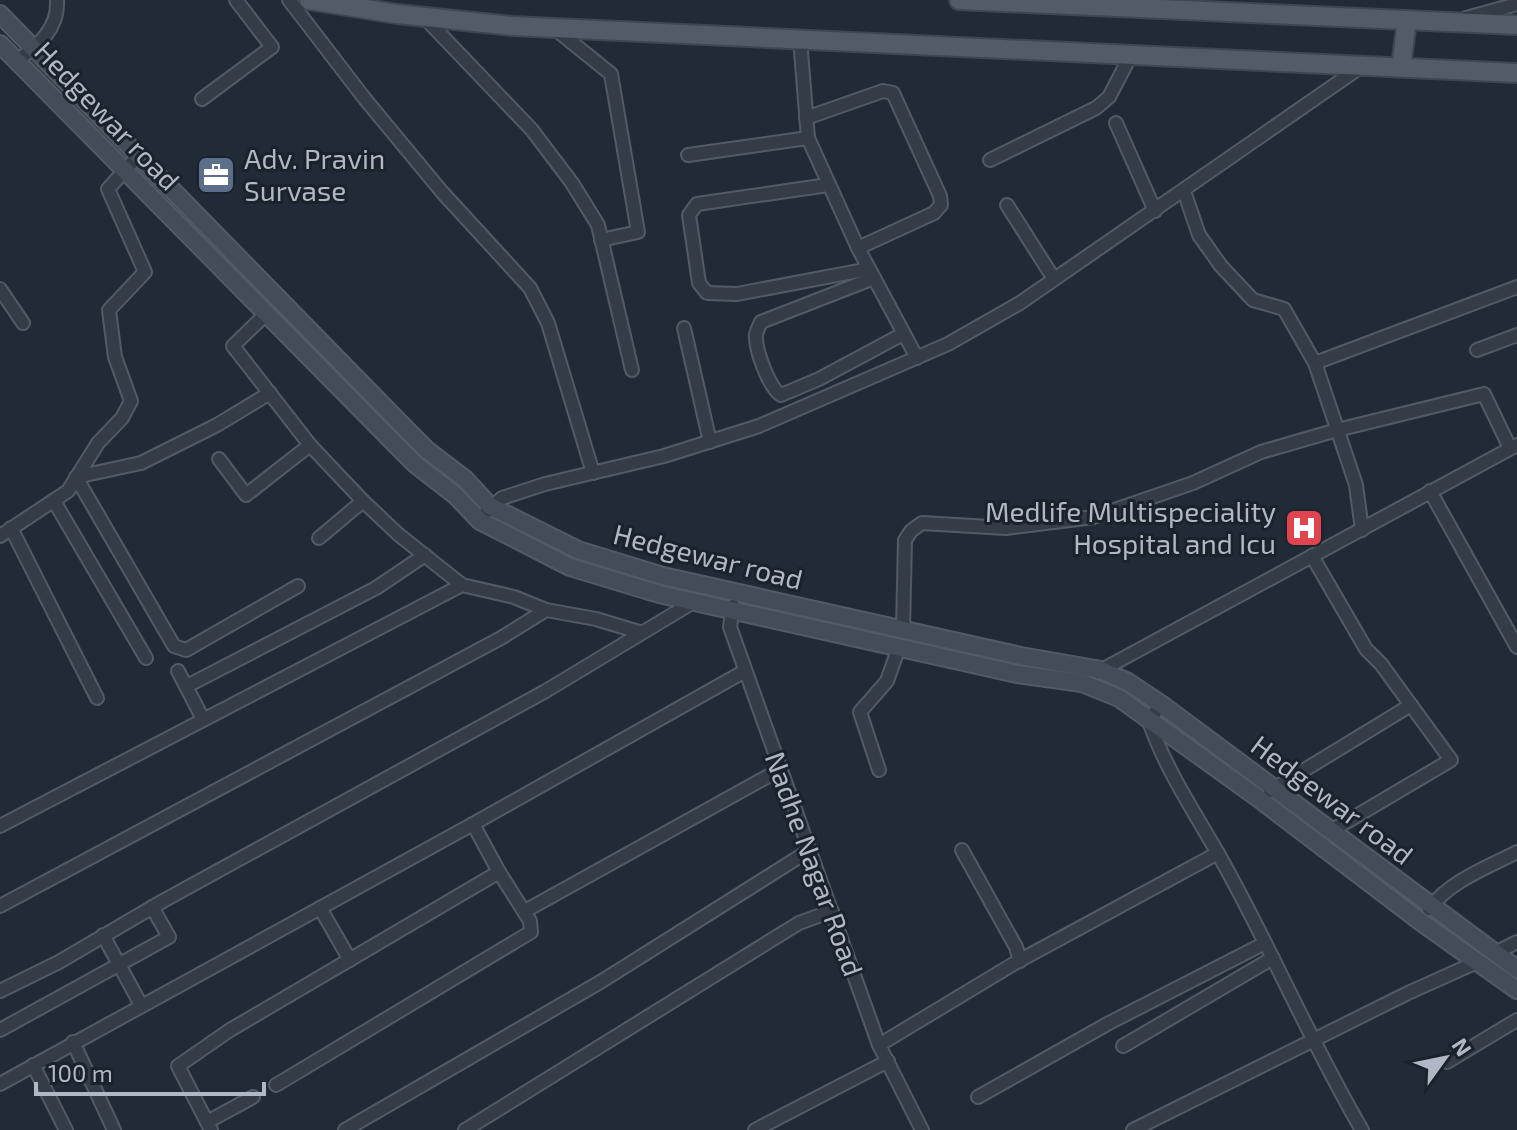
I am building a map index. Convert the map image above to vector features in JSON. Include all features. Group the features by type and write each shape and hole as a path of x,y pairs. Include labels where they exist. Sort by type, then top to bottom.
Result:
{"main road":[{"path":"309,0 424,17 554,28 1517,73"},
{"path":"959,0 1517,25"},
{"name":"Hedgewar road","path":"0,14 427,450 465,479 490,506 578,550 613,562 1021,656 1101,670 1128,682 1517,969"},
{"path":"1401,67 1407,20"},
{"name":"Hedgewar road","path":"0,44 415,464 455,495 480,521 570,567 621,583 1017,674 1082,683 1119,698 1517,990"}],"street":[{"path":"17,61 47,38 58,11 57,0"},
{"path":"202,99 272,47 236,0"},
{"path":"289,0 433,181 530,288 548,323 593,473"},
{"path":"1451,22 1517,4"},
{"path":"424,17 532,130 572,183 598,225 632,370"},
{"path":"554,28 611,74 638,232 601,240"},
{"path":"800,39 808,138 858,248 917,358"},
{"path":"990,160 1096,108 1109,97 1131,55"},
{"path":"480,521 490,506 502,498 545,484 664,456 759,426 948,344 1020,303 1363,66"},
{"path":"806,118 883,91 893,93 940,196 941,205 934,213 858,248"},
{"path":"1116,123 1155,211"},
{"path":"688,155 808,138"},
{"path":"0,536 68,491 98,443 122,418 131,401 115,357 109,310 145,272 108,189 138,156"},
{"path":"828,185 697,204 689,215 699,283 707,293 737,294 872,274"},
{"path":"1184,191 1199,235 1221,266 1253,300 1284,309 1315,363 1356,485 1362,530"},
{"path":"1007,205 1054,279"},
{"path":"872,274 761,322 755,334 773,390 781,395 819,379 903,334"},
{"path":"1315,363 1517,287"},
{"path":"0,289 23,323"},
{"path":"266,314 233,346 310,445 399,535 462,585 514,597 546,610 596,619 639,632"},
{"path":"684,328 710,442"},
{"path":"1477,350 1517,335"},
{"path":"76,477 141,463 217,425 270,393"},
{"path":"903,629 905,540 922,523 1006,528 1094,517 1193,483 1261,452 1484,394 1514,446 1082,683"},
{"path":"219,459 246,495 310,445"},
{"path":"76,477 174,646 186,650 298,586"},
{"path":"1430,491 1517,647"},
{"path":"54,501 146,658"},
{"path":"319,538 363,501"},
{"path":"11,528 97,698"},
{"path":"187,686 376,588 425,555"},
{"path":"1312,556 1366,649 1381,664 1451,760 1331,831"},
{"path":"0,826 462,585"},
{"name":"Nadhe Nagar Road","path":"735,591 730,627 745,671 879,1045 919,1129"},
{"path":"0,991 59,962 152,907 544,692 695,601"},
{"path":"0,906 501,638 546,610"},
{"path":"879,770 860,712 887,681 899,647"},
{"path":"178,671 203,719"},
{"path":"0,1084 745,671"},
{"path":"1161,704 1149,721 1158,746 1218,853 1313,1041 1362,1130"},
{"path":"1262,801 1274,787 1411,705"},
{"path":"525,911 781,769"},
{"path":"276,1085 528,935 533,929 473,824"},
{"path":"345,1130 602,981 810,850"},
{"path":"962,850 1016,947 1020,961"},
{"path":"1421,922 1430,907 1454,885 1517,852"},
{"path":"879,1045 1020,961 1218,853"},
{"path":"253,1097 209,1126 178,1066 230,1030 499,872"},
{"path":"0,1030 169,937 152,907"},
{"path":"320,908 350,960"},
{"path":"465,1130 799,923 832,911"},
{"path":"103,935 141,1005"},
{"path":"1495,953 1517,942"},
{"path":"978,1097 1109,1023 1265,943"},
{"path":"1123,1046 1273,958"},
{"path":"1133,1130 1408,993 1477,962"},
{"path":"1447,1062 1517,1020"},
{"path":"73,1042 114,1130"},
{"path":"755,1130 888,1061"},
{"path":"33,1065 66,1130"}],"place":[{"name":"Adv. Pravin Survase","path":"216,175"},
{"name":"Medlife Multispeciality Hospital and Icu","path":"1304,528"}]}
